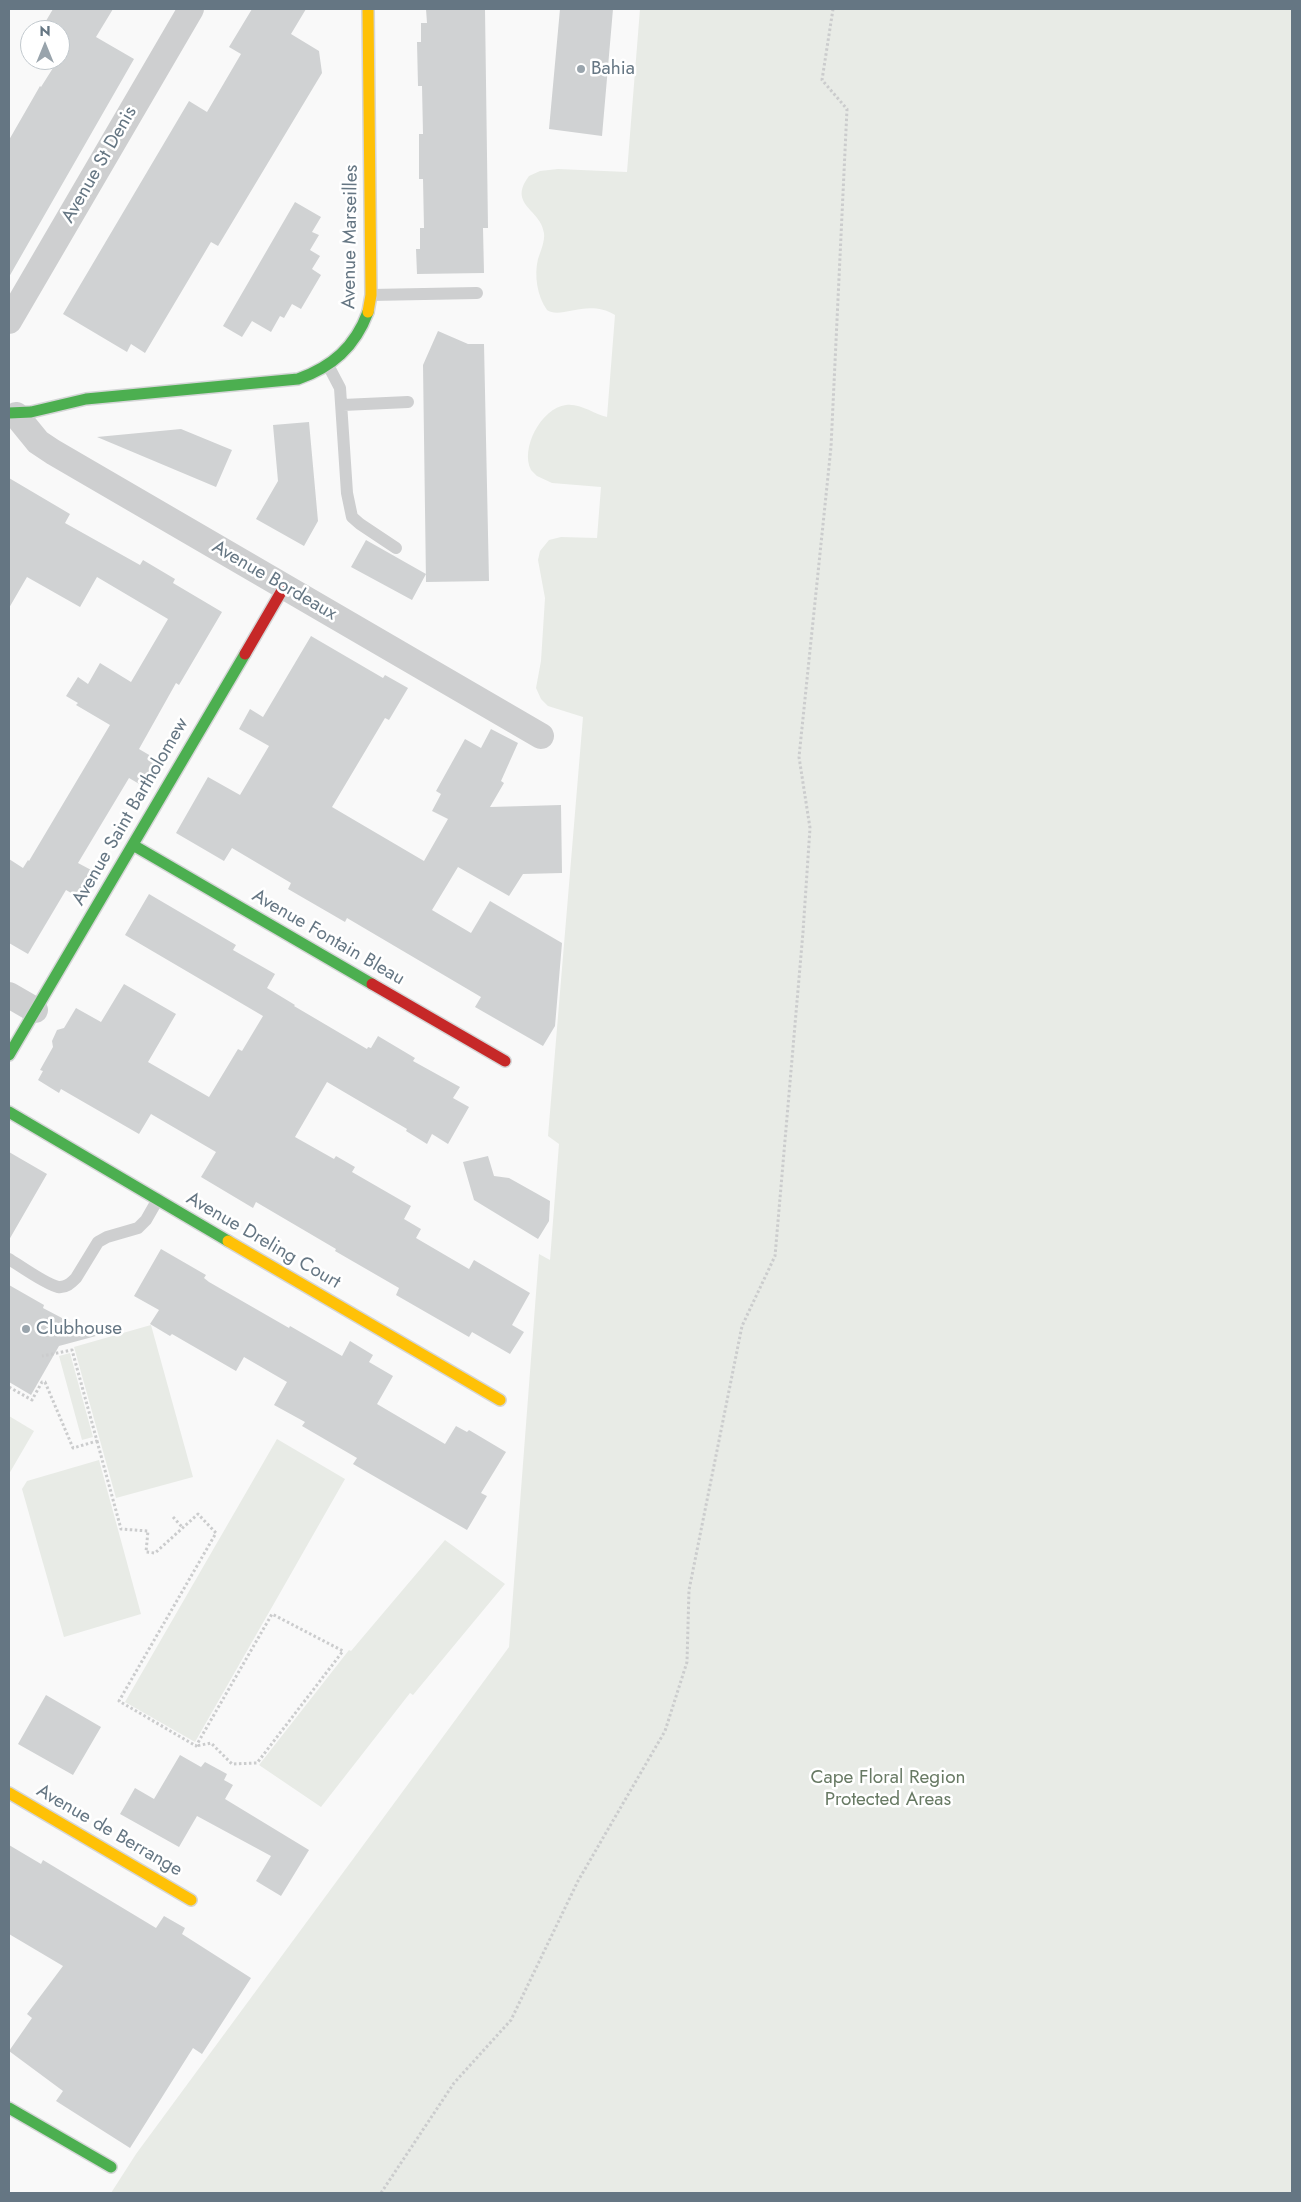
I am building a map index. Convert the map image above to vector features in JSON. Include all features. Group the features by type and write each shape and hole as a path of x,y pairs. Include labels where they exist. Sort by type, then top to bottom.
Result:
{"street":[{"name":"Avenue St Denis","path":"9,321 190,9"},
{"name":"Avenue Marseilles","path":"13,414 96,398 278,383 314,374 329,367 353,345 366,319 371,295 368,9"},
{"name":"Avenue Bordeaux","path":"13,414 38,442 53,452 541,736"},
{"name":"Avenue Saint Bartholomew","path":"9,1054 284,587"},
{"name":"Avenue Fontain Bleau","path":"133,845 505,1062"},
{"path":"9,995 34,1010"},
{"name":"Avenue Dreling Court","path":"9,1112 500,1400"},
{"name":"Avenue de Berrange","path":"9,1793 191,1900"},
{"path":"9,2108 111,2167"}],"lane":[{"path":"371,295 477,293"},
{"path":"329,367 340,388 343,405 347,493 352,517 396,548"},
{"path":"343,405 408,402"},
{"path":"9,1259 52,1284 65,1286 76,1278 98,1242 107,1237 138,1228 146,1220 158,1200"}],"path":[{"path":"381,2193 454,2083 511,2020 578,1881 665,1731 686,1662 688,1590 742,1326 775,1256 793,1064 810,828 799,756 830,447 847,109 822,80 833,9"},
{"path":"42,1356 72,1350 121,1529 148,1531 146,1552 155,1553 198,1514 216,1533 119,1701 196,1746 211,1743 232,1764 257,1763 344,1651 272,1614 196,1746"},
{"path":"9,1387 32,1400 42,1382 45,1382 73,1448 97,1441"},
{"path":"173,1517 183,1528"}],"green space":[{"name":"Cape Floral Region Protected Areas","path":"640,9 1292,9 1292,2193 111,2193 136,2154 509,1647 539,1254 550,1260 559,1144 548,1136 583,717 548,706 541,699 536,688 541,661 545,598 538,560 540,551 549,540 561,537 597,538 601,487 552,483 537,476 531,470 528,461 528,451 535,431 541,421 548,413 557,408 571,405 582,407 607,417 615,315 595,308 560,313 547,310 541,298 536,278 544,233 542,225 523,200 522,194 523,186 529,176 540,171 558,169 627,172"},
{"path":"151,1325 193,1477 116,1498 74,1347"},
{"path":"70,1353 93,1437 82,1440 59,1356"},
{"path":"9,1416 34,1431 9,1474"},
{"path":"277,1439 345,1479 195,1742 125,1702"},
{"path":"99,1460 141,1614 64,1637 22,1489 27,1481"},
{"path":"445,1540 505,1584 413,1695 410,1693 321,1807 259,1765 349,1650 351,1651"}],"building":[{"path":"53,9 113,9 96,37 134,59 9,277 9,140 40,86 52,70 70,70 70,20 47,20"},
{"path":"252,9 306,9 291,34 319,51 322,73 218,246 211,242 145,353 131,344 127,352 63,314 189,101 207,112 241,54 229,47"},
{"path":"426,9 485,9 488,228 483,228 484,273 417,274 416,249 420,249 420,228 424,228 423,179 419,179 419,134 423,134 422,86 418,86 417,42 421,42 421,23 427,23"},
{"name":"Bahia","path":"560,9 613,9 602,136 549,129"},
{"path":"295,202 321,217 312,232 319,235 310,250 320,256 312,269 321,275 301,309 292,304 284,318 280,316 271,332 252,321 242,337 223,326"},
{"path":"438,331 468,344 484,344 489,581 426,582 423,365"},
{"path":"309,422 318,521 304,546 256,519 278,481 273,425"},
{"path":"181,429 232,450 216,487 97,437"},
{"path":"9,478 70,514 65,523 140,565 143,560 175,579 173,583 222,612 179,685 176,683 139,749 156,759 141,785 129,778 78,863 93,871 78,897 66,890 28,954 9,943 9,859 23,868 29,861 110,725 76,705 78,703 66,696 78,677 88,684 100,663 131,682 168,619 97,577 80,607 27,577 9,608"},
{"path":"366,540 426,574 412,600 351,567"},
{"path":"311,636 383,678 385,675 408,688 389,720 385,718 332,807 424,861 448,819 432,811 441,794 436,791 465,739 481,748 491,729 518,743 501,781 504,783 490,807 561,805 562,873 523,874 509,896 458,867 432,910 471,933 490,901 562,943 555,1026 543,1046 475,1007 481,997 347,918 345,922 288,889 291,883 232,848 224,861 176,833 208,777 240,795 269,746 239,729 250,709 263,717"},
{"path":"149,894 236,945 233,950 275,974 267,988 294,1006 367,1049 368,1047 371,1048 378,1036 415,1058 413,1061 460,1087 453,1098 469,1107 448,1144 432,1134 427,1144 406,1131 407,1129 327,1082 295,1137 334,1159 336,1156 355,1167 352,1172 411,1206 404,1219 421,1229 416,1238 469,1269 474,1260 530,1293 512,1325 524,1332 510,1354 472,1332 469,1337 396,1295 399,1288 256,1202 253,1208 201,1177 216,1152 151,1114 139,1134 61,1089 59,1093 38,1080 43,1071 40,1070 53,1047 52,1041 57,1030 64,1028 76,1008 101,1022 124,984 176,1014 148,1062 209,1097 238,1049 242,1051 263,1016 125,935"},
{"path":"9,1152 47,1174 9,1240"},
{"path":"488,1156 494,1176 509,1178 550,1201 549,1221 538,1239 474,1200 463,1162"},
{"path":"161,1249 206,1275 204,1278 209,1282 342,1356 350,1341 373,1355 369,1362 393,1376 377,1404 445,1444 456,1426 467,1432 469,1430 506,1452 481,1493 487,1496 467,1530 353,1464 357,1458 302,1426 305,1422 274,1405 287,1382 244,1357 236,1371 172,1334 170,1336 150,1324 159,1310 134,1296"},
{"name":"Clubhouse","path":"9,1285 44,1305 43,1308 96,1336 59,1346 31,1395 9,1382"},
{"path":"46,1695 101,1727 73,1775 18,1744"},
{"path":"180,1755 201,1767 205,1762 227,1774 224,1780 233,1785 225,1799 309,1850 281,1896 256,1881 271,1856 197,1816 179,1847 120,1814 135,1788 154,1799"},
{"path":"9,1845 41,1864 43,1860 156,1928 164,1916 185,1928 182,1934 251,1978 202,2054 193,2048 130,2148 56,2101 63,2091 9,2051 32,2018 27,2014 63,1966 9,1934"}],"traffic: fast":[{"path":"9,413 31,412 86,399 298,379 332,362 341,354 356,336 368,312"},
{"path":"9,1055 245,654"},
{"path":"133,845 372,984"},
{"path":"9,1112 228,1241"},
{"path":"9,2108 111,2167"}],"traffic: slow":[{"path":"368,9 371,295 368,312"},
{"path":"228,1241 500,1400"},
{"path":"9,1793 191,1900"}],"traffic: jam":[{"path":"245,654 284,587"},
{"path":"372,984 505,1061"}],"place":[{"name":"Bahia","path":"581,69"},
{"name":"Clubhouse","path":"26,1329"}]}
